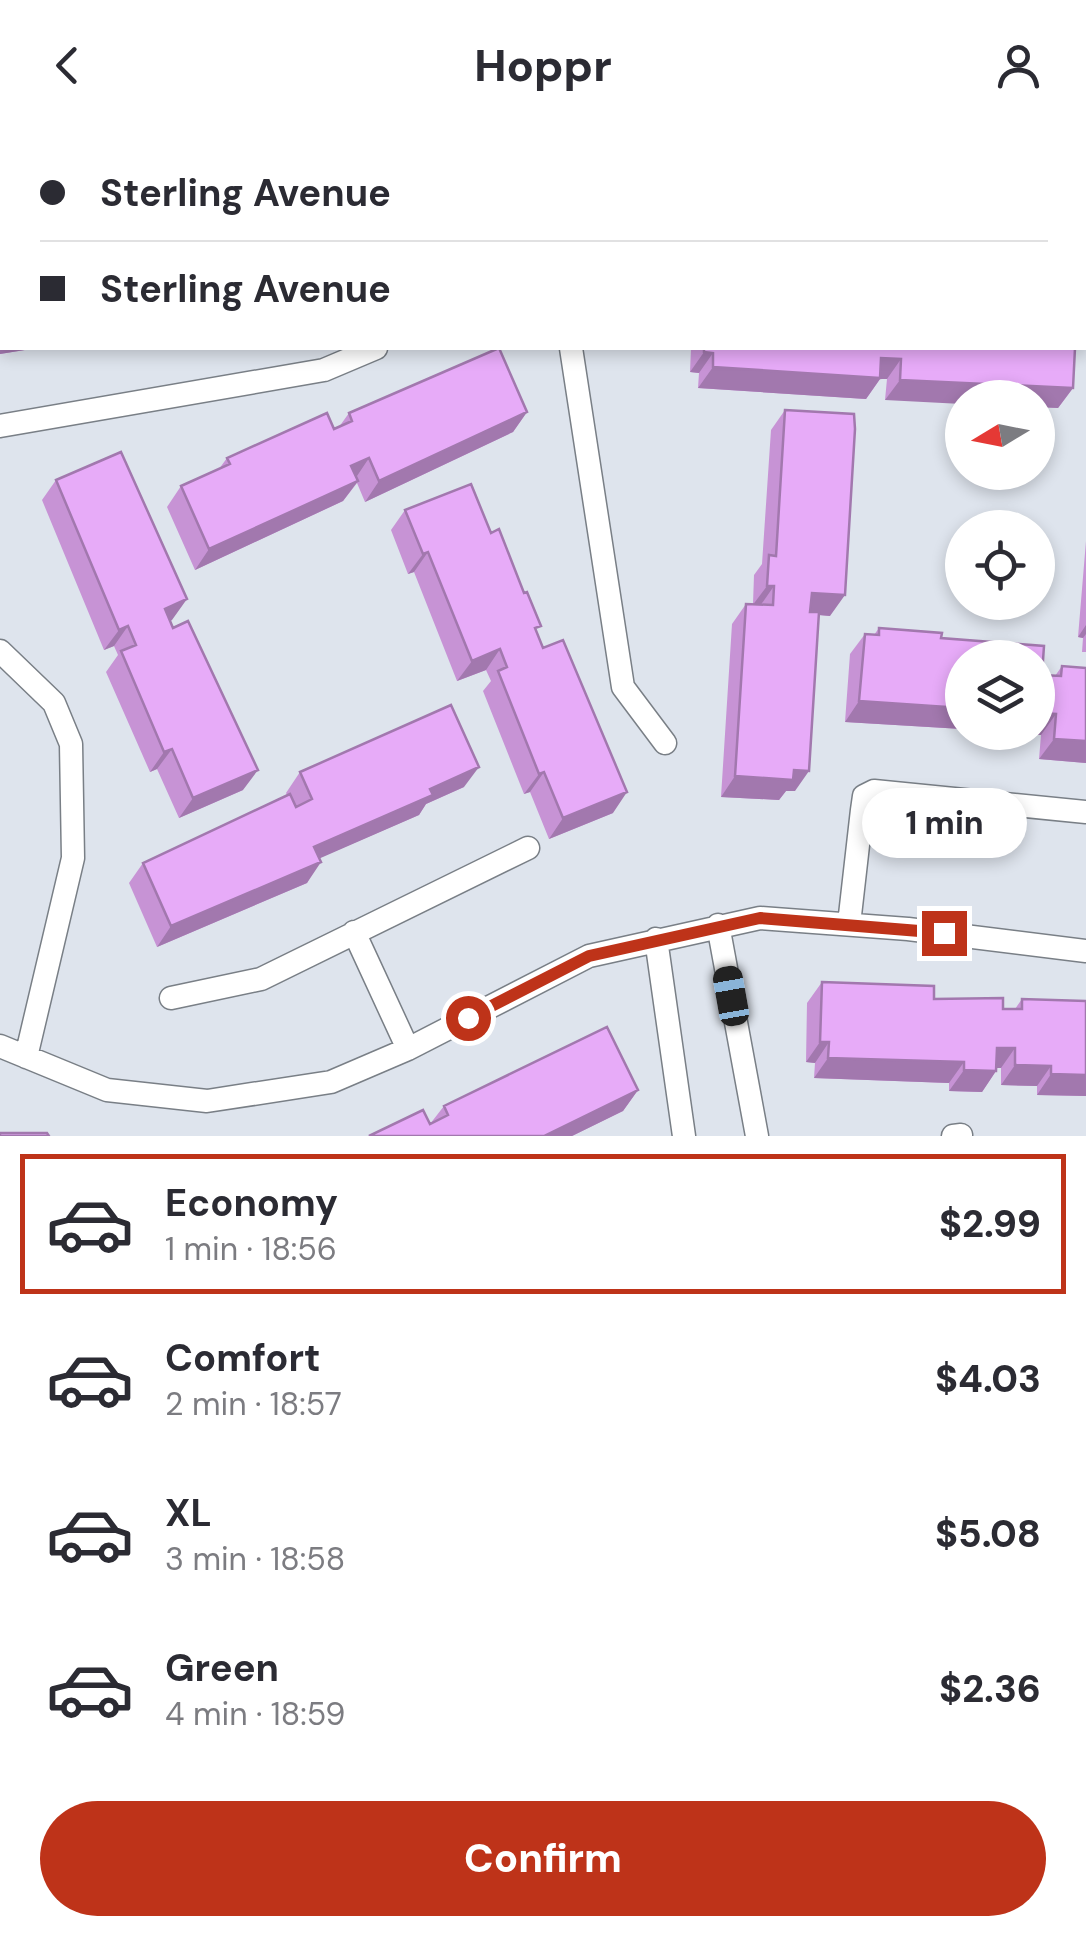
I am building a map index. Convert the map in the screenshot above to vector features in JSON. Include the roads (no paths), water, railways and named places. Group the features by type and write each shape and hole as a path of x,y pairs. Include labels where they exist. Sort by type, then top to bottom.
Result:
{"street":[{"path":"0,426 324,370 371,350"},
{"path":"571,350 620,672 630,701 665,743"},
{"path":"0,651 54,703 72,744 72,858 26,1058"},
{"path":"849,924 864,796 874,791 1086,812"},
{"path":"172,998 261,978 528,848"},
{"path":"0,1046 108,1090 207,1102 331,1082 408,1048 589,956 760,918 1086,950"},
{"path":"718,926 757,1136"},
{"path":"354,932 408,1048"},
{"path":"656,939 684,1136"},
{"path":"953,1136 961,1135"}]}
